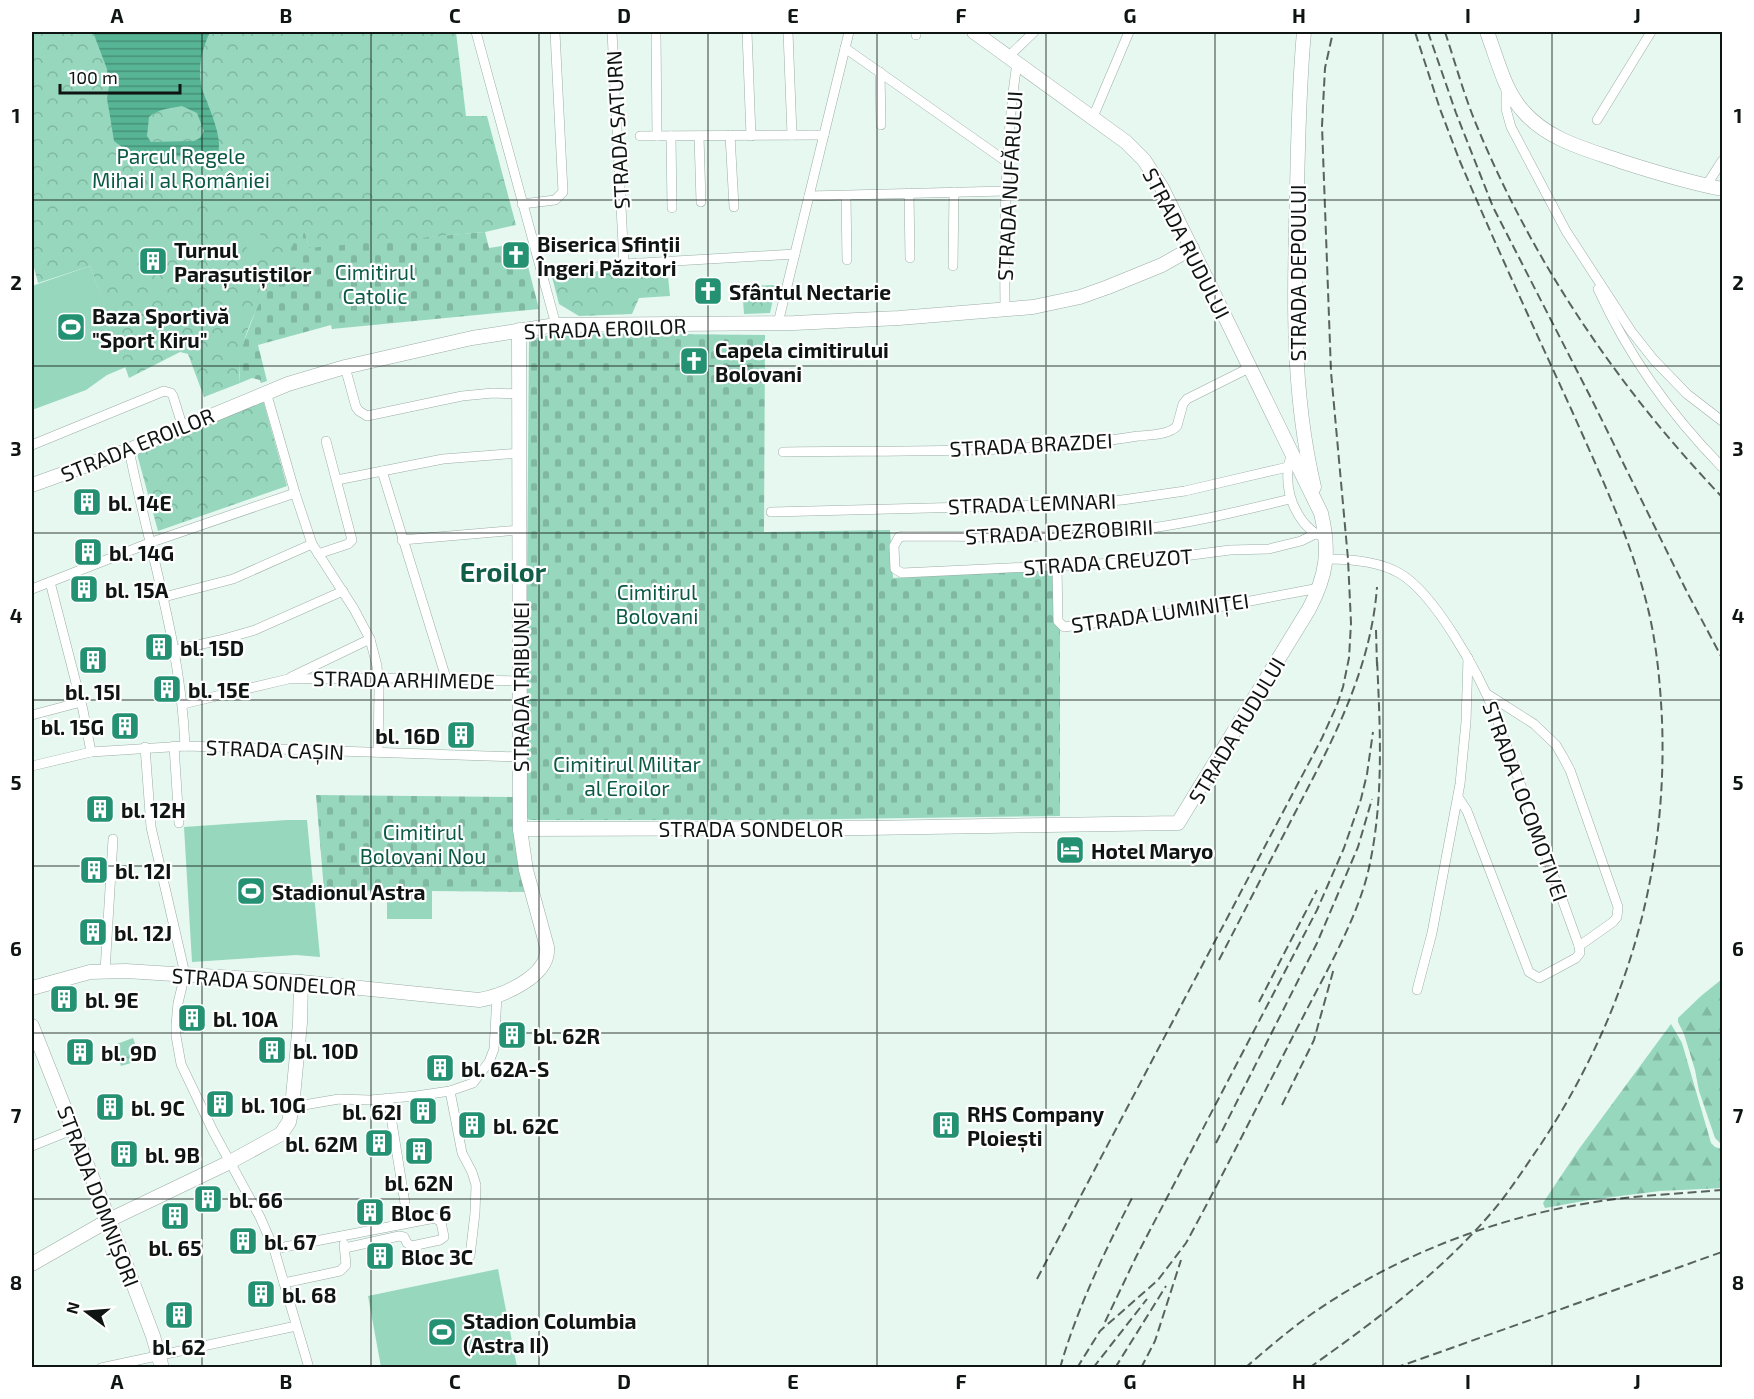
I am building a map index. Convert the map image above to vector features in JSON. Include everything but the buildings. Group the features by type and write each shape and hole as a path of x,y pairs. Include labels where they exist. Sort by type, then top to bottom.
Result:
{"street":[{"path":"476,32 556,325"},
{"path":"522,204 555,200 562,192 555,32"},
{"name":"STRADA SATURN","path":"612,32 624,264"},
{"path":"656,32 657,136"},
{"path":"747,32 751,135"},
{"path":"789,32 792,135"},
{"path":"778,323 849,32"},
{"name":"STRADA RUDULUI","path":"974,32 1093,117 1126,142 1144,160 1162,188 1192,248 1276,422 1290,460 1321,513 1321,535 1327,559 1319,588 1304,619 1178,823"},
{"path":"1013,59 1034,32"},
{"path":"1093,117 1130,32"},
{"name":"STRADA DEPOULUI","path":"1304,32 1299,97 1295,308 1302,420 1311,476 1321,513"},
{"path":"1488,32 1506,82 1522,110 1542,128 1569,143 1658,173 1722,189"},
{"path":"1597,120 1651,32"},
{"path":"845,48 1007,162"},
{"name":"STRADA NUFĂRULUI","path":"1005,310 1005,191 1013,59"},
{"path":"880,72 881,125"},
{"path":"1506,82 1506,109 1511,127 1548,200 1586,262 1631,331 1654,360 1687,394 1722,422"},
{"path":"699,135 701,202"},
{"path":"730,135 734,207"},
{"path":"640,136 824,135"},
{"path":"671,136 672,208"},
{"path":"1706,186 1722,161"},
{"path":"810,196 1005,191"},
{"path":"954,192 954,266"},
{"path":"909,193 910,258"},
{"path":"846,196 848,260"},
{"name":"STRADA EROILOR","path":"32,485 129,450 266,392 345,367 519,330 556,325 778,323 1033,307 1080,297 1154,269 1192,248"},
{"path":"541,273 624,264 795,254"},
{"path":"1586,262 1612,320 1654,386 1722,467"},
{"name":"STRADA TRIBUNEI","path":"519,330 520,829"},
{"path":"345,367 356,407 367,417 462,396 493,393 519,394"},
{"name":"STRADA BRAZDEI","path":"783,452 1034,447 1169,432 1177,426 1183,404 1187,399 1249,368"},
{"path":"32,445 164,391 173,396 183,428"},
{"path":"266,392 312,544 343,591 370,639 378,678 378,752"},
{"path":"1276,422 1302,420"},
{"path":"318,554 348,544 352,540 326,441"},
{"path":"129,450 175,650 183,704 185,746"},
{"path":"337,480 443,459 520,453"},
{"name":"STRADA RUDULUI","path":"1290,460 1288,489 1290,499 1299,517 1321,535"},
{"name":"STRADA LEMNARI","path":"771,512 1044,506 1122,500 1205,487 1290,460"},
{"path":"382,471 446,678"},
{"path":"32,589 152,542 295,493"},
{"name":"STRADA DEZROBIRII","path":"898,572 895,569 894,546 899,537 904,536 1041,535 1129,531 1224,515 1290,499"},
{"path":"402,540 520,530"},
{"name":"STRADA CREUZOT","path":"898,572 1138,562 1230,550 1261,550 1321,535"},
{"path":"164,597 233,579 312,544"},
{"name":"STRADA LOCOMOTIVEI","path":"1327,559 1348,559 1381,566 1406,578 1436,610 1468,658 1487,693 1579,946"},
{"name":"STRADA LUMINIȚEI","path":"1057,566 1058,621 1064,627 1224,606 1319,588"},
{"path":"50,582 81,702 91,752"},
{"path":"175,650 255,630 343,591"},
{"name":"STRADA ARHIMEDE","path":"183,704 288,679 370,639"},
{"path":"1417,990 1432,933 1458,797 1466,732 1468,658"},
{"name":"STRADA ARHIMEDE","path":"288,679 446,678 520,681"},
{"path":"1458,797 1467,811 1529,972 1539,978 1579,956 1581,950 1579,946 1613,922 1617,917 1618,907 1570,770 1556,745 1527,719 1487,693"},
{"path":"32,715 81,702"},
{"path":"174,746 179,823"},
{"name":"STRADA CAȘIN","path":"32,766 91,752 174,746 520,757"},
{"path":"145,747 151,827 185,974 178,1003 176,1025 181,1064 213,1131 260,1217 274,1249 309,1368"},
{"name":"STRADA SONDELOR","path":"32,988 76,975 105,971 302,982 478,1000 497,996 539,970 545,964 548,954 524,859 520,829 855,828 1178,823"},
{"path":"105,971 113,839"},
{"path":"32,1264 110,1220 230,1162 281,1134 289,1122 292,1107 302,982"},
{"path":"292,1107 339,1099 388,1098 450,1091 473,1083 489,1062 494,1049 497,996"},
{"name":"STRADA DOMNIȘORI","path":"32,1026 110,1220 160,1361"},
{"path":"450,1091 462,1153 476,1185 470,1256"},
{"path":"274,1249 404,1223 435,1218 441,1222 444,1237 440,1240 412,1246 404,1237 404,1223 388,1098"},
{"path":"32,1146 74,1129"},
{"path":"284,1283 340,1271 346,1265 343,1235"},
{"path":"345,1248 399,1236 404,1237"},
{"path":"101,1368 160,1361 296,1326"}],"green space":[{"name":"Parcul Regele Mihai I al României","path":"32,32 456,32 466,116 487,116 516,225 485,232 309,248 305,232 292,246 281,271 267,290 250,323 241,359 240,383 204,397 188,354 180,352 129,378 90,266 38,283 32,260"},
{"path":"256,227 269,249 253,259 240,236"},
{"name":"Cimitirul Catolic","path":"305,232 309,247 485,232 489,248 522,243 539,309 332,329 331,325 258,345 267,381 261,383 260,380 252,378 240,383 240,352 257,307 269,286 280,274 292,242"},
{"path":"665,262 670,296 639,298 632,314 579,316 559,304 552,277"},
{"name":"Baza Sportivă \"Sport Kiru\"","path":"90,266 126,367 107,375 86,390 32,410 32,286"},
{"path":"776,285 770,313 744,314 742,286"},
{"path":"221,304 239,304 239,330 221,330"},
{"name":"Cimitirul Bolovani","path":"560,333 765,335 764,532 890,530 893,578 1054,569 1060,633 1060,816 529,820 525,816 529,339"},
{"path":"263,400 287,486 158,531 137,454"},
{"name":"Cimitirul Bolovani Nou","path":"316,795 516,797 514,834 529,892 324,890"},
{"name":"Stadionul Astra","path":"307,820 320,957 296,955 192,962 184,827"},
{"path":"387,890 432,891 432,919 387,919"},
{"path":"1722,979 1722,1145 1715,1138 1678,1018"},
{"path":"1671,1024 1682,1043 1711,1143 1722,1149 1722,1188 1660,1191 1545,1208 1543,1203 1579,1149"},
{"path":"133,1038 141,1060 121,1066 114,1045"},
{"name":"Stadion Columbia (Astra II)","path":"498,1269 517,1367 381,1367 368,1296"}],"shaded area":[{"path":"93,32 210,32 201,57 200,78 219,140 219,151 214,159 205,162 177,156 133,154 114,141 107,98 109,87 107,69","holes":["182,106 197,113 204,131 200,138 194,141 151,142 147,136 149,117 156,112"]}],"railway":[{"path":"1037,1279 1322,738 1343,687 1349,658 1351,623 1348,559 1331,372 1322,126 1325,68 1333,32"},
{"path":"1309,1368 1405,1296 1472,1235 1511,1187 1571,1095 1596,1046 1618,994 1635,942 1648,889 1657,834 1662,777 1662,720 1657,658 1649,612 1638,573 1622,526 1459,159 1415,32"},
{"path":"1428,32 1456,113 1493,207 1722,658"},
{"path":"1445,32 1479,131 1527,231 1554,279 1584,325 1649,414 1722,497"},
{"path":"1219,960 1324,756 1349,702 1367,646 1377,587"},
{"path":"1376,630 1377,666"},
{"path":"1077,1368 1100,1331 1158,1280 1186,1243 1351,922 1370,863 1377,812 1380,761 1377,659"},
{"path":"1105,1322 1136,1257 1317,910 1344,848 1361,799 1373,732"},
{"path":"1216,1143 1317,943 1358,847 1372,799"},
{"path":"1259,1002 1317,890"},
{"path":"1282,1105 1314,1040 1334,968"},
{"path":"1245,1368 1295,1326 1343,1294 1406,1260 1473,1232 1507,1221 1577,1205 1631,1197 1722,1190"},
{"path":"1060,1368 1083,1302 1133,1196"},
{"path":"1395,1368 1722,1252"},
{"path":"1141,1368 1155,1341 1181,1260"},
{"path":"1115,1368 1166,1286"},
{"path":"1093,1368 1147,1299"}],"place":[{"name":"Biserica Sfinții Îngeri Păzitori","path":"516,255"},
{"name":"Turnul Parașutiștilor","path":"153,261"},
{"name":"Sfântul Nectarie","path":"708,291"},
{"name":"Baza Sportivă \"Sport Kiru\"","path":"71,327"},
{"name":"Capela cimitirului Bolovani","path":"694,361"},
{"name":"bl. 14E","path":"87,502"},
{"name":"bl. 14G","path":"88,552"},
{"name":"bl. 15A","path":"84,589"},
{"name":"bl. 15D","path":"159,647"},
{"name":"bl. 15I","path":"93,660"},
{"name":"bl. 15E","path":"167,689"},
{"name":"bl. 15G","path":"125,726"},
{"name":"bl. 16D","path":"461,735"},
{"name":"bl. 12H","path":"100,809"},
{"name":"Hotel Maryo","path":"1070,850"},
{"name":"bl. 12I","path":"94,870"},
{"name":"Stadionul Astra","path":"251,891"},
{"name":"bl. 12J","path":"93,932"},
{"name":"bl. 9E","path":"64,999"},
{"name":"bl. 10A","path":"192,1018"},
{"name":"bl. 62R","path":"512,1035"},
{"name":"bl. 10D","path":"272,1050"},
{"name":"bl. 9D","path":"80,1052"},
{"name":"bl. 62A-S","path":"440,1068"},
{"name":"bl. 10G","path":"220,1104"},
{"name":"bl. 9C","path":"110,1107"},
{"name":"bl. 62I","path":"423,1111"},
{"name":"bl. 62C","path":"472,1125"},
{"name":"RHS Company Ploiești","path":"946,1125"},
{"name":"bl. 62M","path":"379,1143"},
{"name":"bl. 62N","path":"419,1151"},
{"name":"bl. 9B","path":"124,1154"},
{"name":"bl. 66","path":"208,1199"},
{"name":"Bloc 6","path":"370,1212"},
{"name":"bl. 65","path":"175,1216"},
{"name":"bl. 67","path":"243,1241"},
{"name":"Bloc 3C","path":"380,1256"},
{"name":"bl. 68","path":"261,1294"},
{"name":"bl. 62","path":"179,1315"},
{"name":"Stadion Columbia (Astra II)","path":"442,1332"}],"district":[{"name":"Eroilor","path":"503,571"}],"park label":[{"name":"Cimitirul Militar al Eroilor","path":"627,775"}]}
